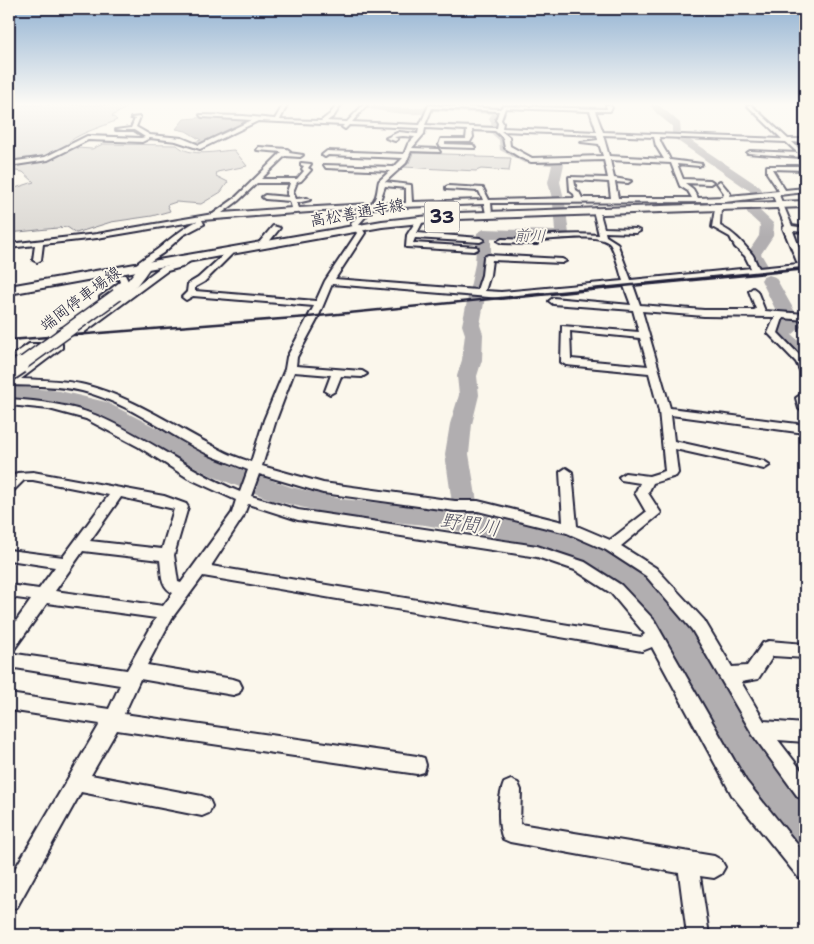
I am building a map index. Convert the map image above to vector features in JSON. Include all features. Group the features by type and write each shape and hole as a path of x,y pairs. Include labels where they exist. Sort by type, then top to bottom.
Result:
{"main road":[{"name":"高松善通寺線","path":"9,290 359,228 420,219 752,200 780,204 805,204"},
{"name":"端岡停車場線","path":"9,379 132,284 141,267"}],"street":[{"path":"9,164 46,159 64,149"},
{"path":"215,216 236,200 287,151 260,149"},
{"path":"9,899 114,718 133,675 167,613 200,570 238,514 270,420 290,369 292,357 329,281 360,232 355,224 380,197 380,184 394,169 404,162 409,149"},
{"path":"510,149 526,159 606,158 699,164"},
{"path":"603,149 612,180 612,192 615,200"},
{"path":"660,149 670,162 682,186 691,190 696,200"},
{"path":"325,155 327,152 341,155 369,155 438,151"},
{"path":"749,152 802,154"},
{"path":"271,158 300,155"},
{"path":"255,181 299,180 308,170 305,168 308,164"},
{"path":"326,166 394,169"},
{"path":"783,192 770,173 769,167 805,168"},
{"path":"677,174 707,175"},
{"path":"579,200 577,193 573,191 571,178 628,181"},
{"path":"680,180 710,182"},
{"path":"294,181 290,192 296,210"},
{"path":"720,183 727,193 718,208 716,227 733,236 738,244 750,255 756,270"},
{"path":"380,184 409,186 409,204"},
{"path":"448,188 481,189 489,214"},
{"path":"752,200 774,193 805,190"},
{"path":"329,281 501,295 756,270 804,268 774,193"},
{"path":"265,197 307,200"},
{"path":"9,246 97,236 215,216 372,205 559,200 696,200 720,203"},
{"path":"596,210 602,233 613,243 637,308 665,410 672,473 649,480 625,477"},
{"path":"141,267 142,261 160,251 180,233 206,218"},
{"path":"420,219 411,235 409,245 474,250"},
{"path":"261,246 276,228"},
{"path":"787,228 805,230"},
{"path":"502,241 534,242 534,238 636,231"},
{"path":"411,235 480,240"},
{"path":"37,260 39,244"},
{"path":"230,251 201,280 191,286 188,295 318,304"},
{"path":"480,294 486,275 488,257 562,261"},
{"path":"94,276 122,277 125,283 58,331 79,332 164,269 179,265 189,259"},
{"path":"753,291 761,310 756,313"},
{"path":"553,301 704,312 756,313 805,318"},
{"path":"785,316 773,334 800,361 805,370"},
{"path":"644,335 565,328 566,362 654,370"},
{"path":"9,363 31,347 59,346 9,379"},
{"path":"290,369 362,374"},
{"path":"330,391 337,372"},
{"path":"9,379 83,388 116,400 173,428 216,453 254,470 323,488 455,506 478,506 570,529 611,546 651,572 698,625 759,729 805,790"},
{"path":"805,395 801,398 805,409"},
{"path":"9,402 49,406 90,417 143,444 192,475 234,495 245,496 298,514 537,552 580,566 616,589 648,625 740,788 805,870"},
{"path":"665,410 805,429"},
{"path":"668,444 764,465"},
{"path":"566,472 570,529"},
{"path":"9,487 21,476 33,476 164,501 181,507 167,555 171,585 182,591"},
{"path":"611,546 654,513 641,493 649,480"},
{"path":"9,643 117,492"},
{"path":"80,545 167,555"},
{"path":"9,555 66,563"},
{"path":"200,570 642,644 655,637"},
{"path":"9,591 167,613"},
{"path":"728,675 752,674 769,648 805,651"},
{"path":"9,660 233,686"},
{"path":"9,702 114,718 122,723 417,764"},
{"path":"759,729 805,733"},
{"path":"77,782 202,806"},
{"path":"511,790 510,832 714,867"},
{"path":"688,864 698,935"}],"shaded area":[{"path":"9,149 182,149 196,153 234,150 247,166 217,172 216,176 228,182 221,192 201,204 176,202 167,205 170,211 152,216 111,222 76,233 67,227 9,233 9,190 34,182 23,172 9,170 13,163 9,163"},
{"path":"413,153 511,158 509,171 404,167 409,163"}],"waterway":[{"name":"前川","path":"467,522 457,454 461,424 469,395 467,376 472,360 474,334 471,325 483,264 484,233 551,236 562,234 559,203 554,182 558,164 554,161 528,161 506,149"},
{"path":"696,149 724,169 744,180 756,190 755,196 747,200 753,211 767,224 766,236 754,254 763,271"},
{"path":"769,280 790,319 792,327 782,333 782,336 805,356"},
{"name":"野間川","path":"9,392 60,397 99,407 207,464 247,482 311,502 354,510 388,511 467,522"},
{"name":"野間川","path":"467,522 526,533 591,555 619,570 642,589 676,632 741,744 805,838"}],"railway":[{"path":"9,340 308,317 805,268"}]}
